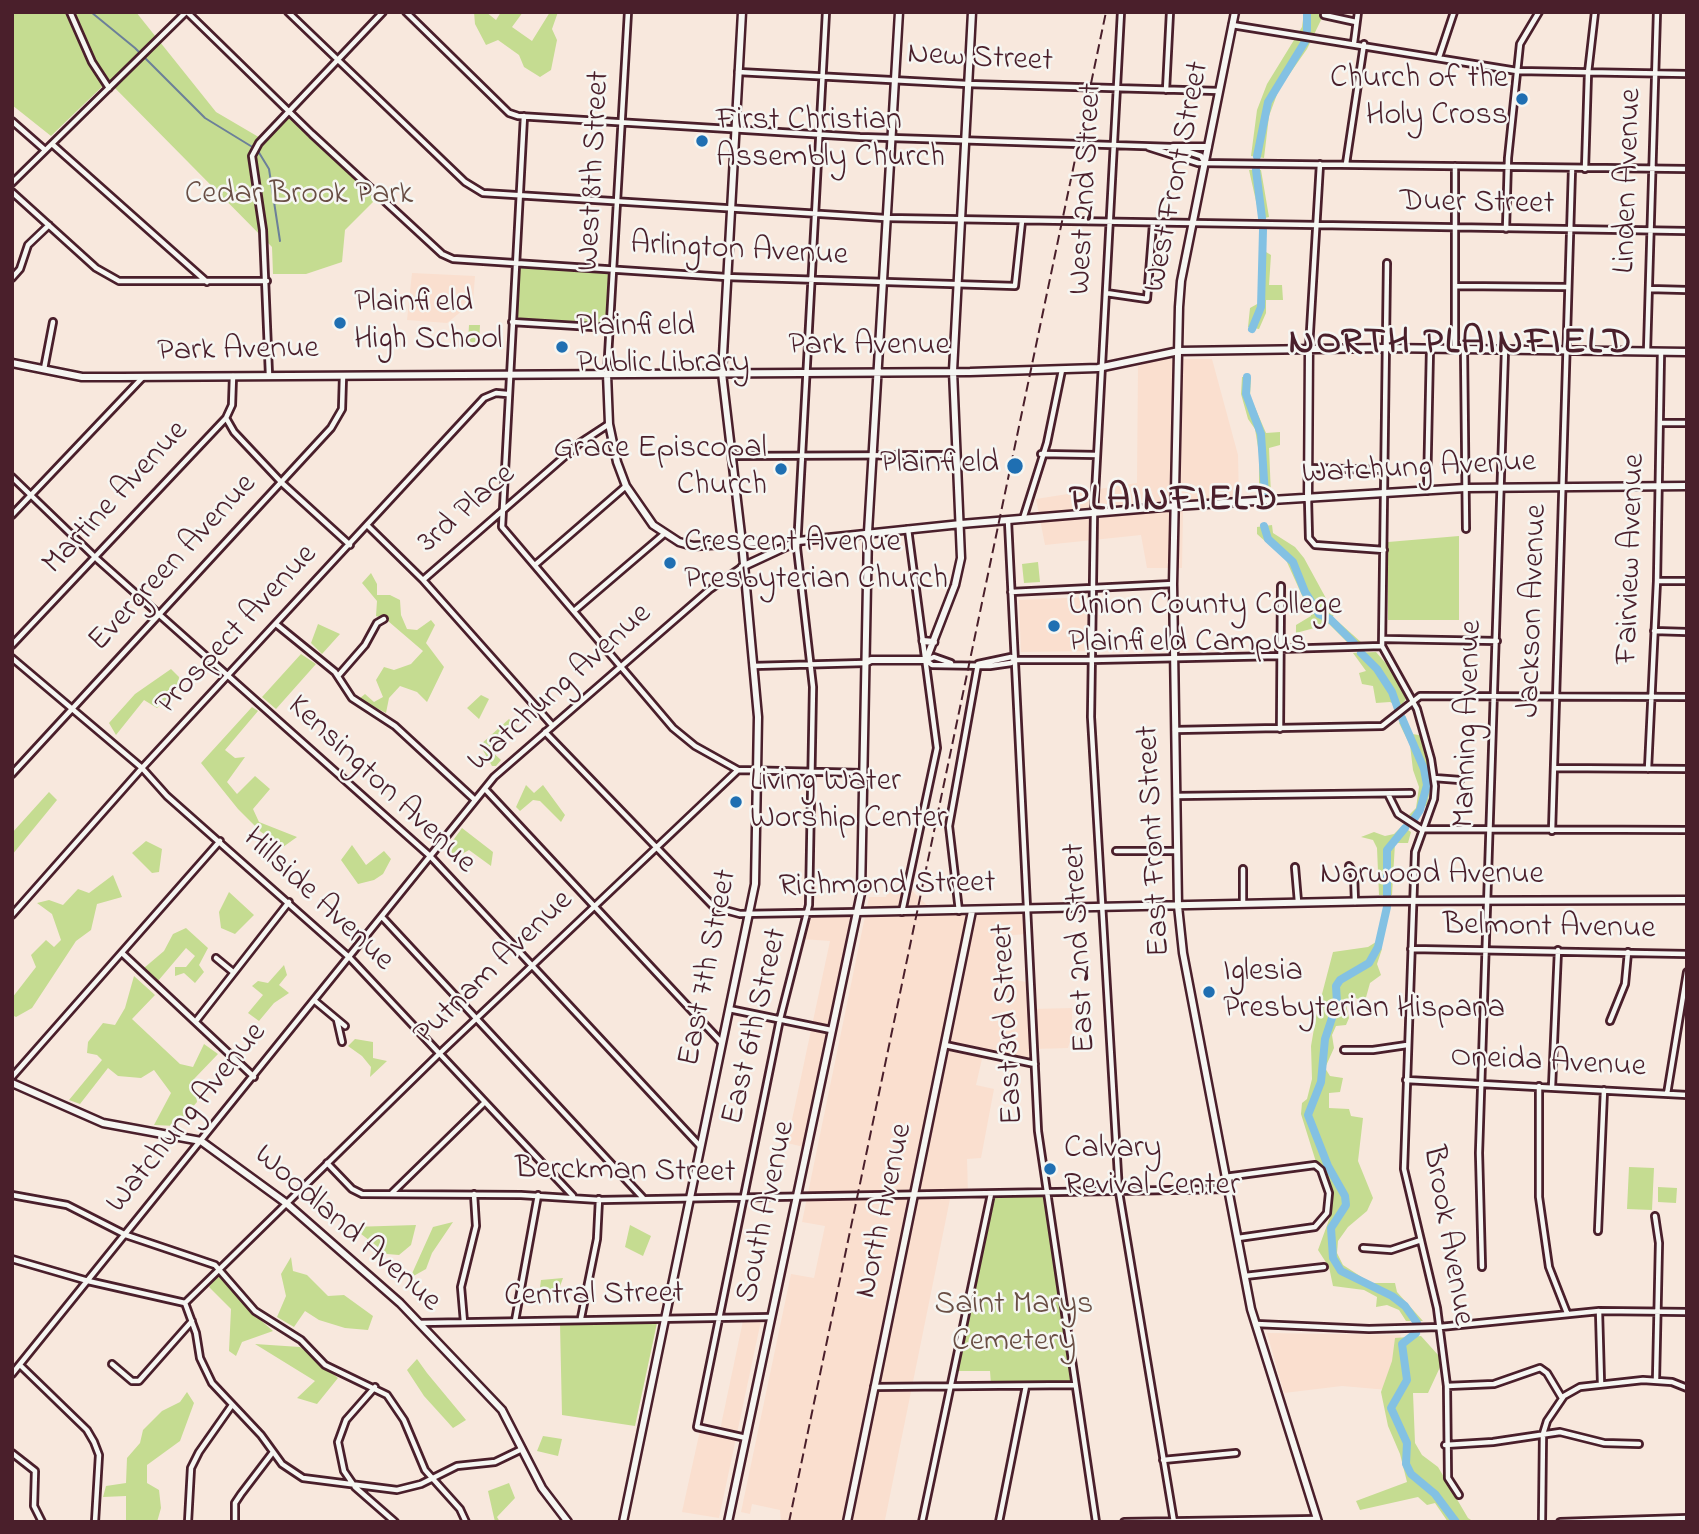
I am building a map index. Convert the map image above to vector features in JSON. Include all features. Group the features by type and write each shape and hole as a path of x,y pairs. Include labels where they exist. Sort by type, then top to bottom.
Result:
{"street":[{"path":"71,12 92,62 109,88"},
{"path":"12,183 187,12 289,111"},
{"name":"Duer Street","path":"288,12 474,190 886,218 1687,231"},
{"path":"269,375 267,281 253,152 383,12"},
{"path":"406,12 509,113 524,116 820,134 1114,146 1208,147"},
{"name":"West 8th Street","path":"607,374 628,12"},
{"name":"East 7th Street","path":"623,1522 755,884 758,717 742,567 742,543 722,373 742,12"},
{"name":"East 6th Street","path":"746,1438 697,1427 780,1019 809,905 813,687 798,541 826,12"},
{"name":"South Avenue","path":"728,1522 861,893 871,457 899,12"},
{"path":"926,660 959,572 961,524 953,372 972,12"},
{"name":"West 2nd Street","path":"1101,368 1121,12"},
{"path":"1166,90 1170,12"},
{"name":"West Front Street","path":"1179,351 1181,281 1235,12"},
{"path":"1354,43 1358,12"},
{"path":"1439,57 1454,12"},
{"path":"1506,229 1508,167 1517,71 1524,34 1539,12"},
{"path":"1585,169 1588,73 1595,12"},
{"name":"Linden Avenue","path":"1647,351 1657,12"},
{"path":"1324,15 1356,22"},
{"path":"1232,25 1364,44 1517,71 1687,74"},
{"path":"1346,164 1364,44"},
{"name":"New Street","path":"738,72 967,84 1219,91"},
{"name":"Arlington Avenue","path":"289,111 438,251 449,258 462,260 726,277 1015,286 1022,221"},
{"path":"524,116 507,394 502,527 673,729 695,746 738,769 863,774"},
{"path":"12,121 45,150"},
{"path":"52,144 208,283"},
{"path":"1148,147 1205,162 1687,169"},
{"path":"1173,147 1201,156 1205,162"},
{"path":"1320,164 1309,348 1309,538 1315,545 1384,550"},
{"path":"1455,166 1455,350"},
{"name":"Jackson Avenue","path":"1552,831 1572,169"},
{"path":"12,192 96,268 119,281 267,281"},
{"path":"1106,293 1147,299 1153,224"},
{"path":"12,278 20,269 28,245 49,225"},
{"path":"1279,649 1371,649 1382,646 1385,639 1383,470 1387,263"},
{"path":"1455,286 1567,287"},
{"path":"1649,289 1687,290"},
{"path":"44,369 53,322"},
{"path":"512,322 610,328"},
{"name":"Park Avenue","path":"15,363 82,377 876,373 1101,368 1179,351 1385,348 1687,352"},
{"path":"1427,491 1430,349"},
{"path":"1464,350 1466,529"},
{"name":"Manning Avenue","path":"1482,1267 1479,1153 1504,350"},
{"name":"East Front Street","path":"1179,351 1173,584 1178,906 1183,953 1255,1324 1317,1520"},
{"name":"Fairview Avenue","path":"1648,769 1657,581 1661,352"},
{"path":"12,370 15,363"},
{"name":"East 2nd Street","path":"1101,368 1094,513 1091,717 1119,1192 1174,1521"},
{"path":"1023,519 1041,454 1047,443 1062,370"},
{"path":"607,374 609,424 626,486 647,518 664,534 693,546 798,541"},
{"name":"Martine Avenue","path":"12,646 226,418 232,405 233,375"},
{"name":"Evergreen Avenue","path":"12,774 340,416 343,375"},
{"path":"12,515 143,377"},
{"name":"Prospect Avenue","path":"12,915 142,768 484,398 496,393 507,394"},
{"path":"226,418 234,432 282,482 350,545"},
{"path":"1661,423 1687,423"},
{"name":"3rd Place","path":"423,580 602,426 609,424"},
{"path":"1041,454 1097,455"},
{"path":"732,456 803,458 956,455"},
{"path":"1308,468 1383,470"},
{"name":"Kensington Avenue","path":"12,477 94,556 429,856 700,1146"},
{"path":"535,565 626,486"},
{"name":"Watchung Avenue","path":"12,1374 383,918 475,800 552,725 721,579 742,567 798,541 908,528 1175,506 1465,488 1687,486"},
{"name":"East 3rd Street","path":"1008,521 1038,1131 1096,1522"},
{"path":"367,525 423,580 552,725"},
{"path":"902,912 937,748 908,528"},
{"path":"574,611 664,534"},
{"path":"1657,581 1687,581"},
{"path":"1011,592 1173,584"},
{"path":"1280,729 1281,586"},
{"path":"338,676 365,645 377,623 384,619"},
{"path":"276,624 338,676 352,698 402,732 475,800"},
{"path":"1654,631 1687,632"},
{"path":"1385,639 1497,641"},
{"path":"923,641 934,642"},
{"name":"Brook Avenue","path":"1382,646 1413,699 1422,721 1434,778 1434,799 1418,828 1415,852 1404,1169 1440,1327 1447,1386 1445,1445 1448,1478 1459,1495"},
{"path":"752,666 809,666 865,663 870,660 926,660 932,665 954,665 978,664 1003,657 1015,660 1091,660 1279,656"},
{"name":"Hillside Avenue","path":"13,661 142,768 167,796 350,958 573,1197"},
{"path":"959,911 949,826 978,664"},
{"path":"1175,730 1382,726 1420,696 1687,697"},
{"name":"Richmond Street","path":"545,732 714,907 750,913 806,913 1178,906"},
{"path":"1554,768 1687,769"},
{"name":"Putnam Avenue","path":"185,1303 438,1055 738,769"},
{"path":"1434,778 1460,780"},
{"path":"485,789 721,1042"},
{"path":"1176,796 1411,793"},
{"path":"1388,794 1392,806 1403,819 1418,828 1489,831 1687,831"},
{"path":"12,1077 220,841"},
{"path":"1116,851 1177,851"},
{"path":"1349,866 1354,874 1355,902"},
{"path":"1295,867 1298,902"},
{"path":"1243,869 1243,903"},
{"name":"Norwood Avenue","path":"1178,906 1379,901 1687,900"},
{"path":"196,1021 289,902"},
{"name":"North Avenue","path":"847,1522 972,911"},
{"path":"383,918 478,1017 643,1199"},
{"name":"Belmont Avenue","path":"1411,949 1687,954"},
{"path":"1552,1087 1558,950"},
{"path":"1610,1021 1625,984 1628,952"},
{"path":"122,953 254,1077"},
{"path":"216,958 233,972"},
{"path":"1667,1094 1687,972"},
{"path":"315,1001 345,1026"},
{"path":"728,1009 831,1030"},
{"path":"337,1019 342,1042"},
{"path":"945,1045 1035,1064"},
{"path":"1344,1050 1373,1051 1407,1045"},
{"name":"Oneida Avenue","path":"1406,1080 1687,1095"},
{"name":"Woodland Avenue","path":"12,1083 103,1123 201,1141 286,1203 348,1255 419,1323 502,1410 549,1500 568,1522"},
{"path":"1539,1086 1539,1197 1549,1267 1567,1313"},
{"path":"1598,1231 1604,1090"},
{"path":"390,1194 484,1103"},
{"name":"Berckman Street","path":"327,1163 352,1189 362,1194 538,1195 643,1199 1228,1189"},
{"path":"1226,1177 1315,1165 1321,1170 1329,1193 1328,1213 1315,1227 1237,1238"},
{"path":"464,1322 461,1287 476,1226 474,1194"},
{"path":"922,1522 991,1194"},
{"path":"12,1195 78,1209 125,1235 162,1250 204,1259 219,1269 255,1311 301,1340 325,1365 375,1387 396,1405 431,1478 460,1510 466,1522"},
{"path":"515,1321 538,1195"},
{"path":"582,1318 597,1239 599,1199"},
{"path":"1655,1216 1659,1242 1656,1381"},
{"path":"1363,1248 1391,1250 1421,1240"},
{"path":"12,1259 88,1281 185,1303 205,1370 291,1472 303,1478 355,1487 397,1490 421,1484 457,1466 495,1462 522,1449"},
{"path":"1244,1276 1324,1267"},
{"path":"1599,1311 1601,1383"},
{"path":"1255,1324 1334,1329 1409,1328 1599,1311 1687,1312"},
{"name":"Central Street","path":"419,1323 582,1318 771,1317"},
{"path":"112,1364 132,1381 139,1381 192,1320"},
{"path":"20,1365 87,1430 94,1442 99,1455 95,1522"},
{"path":"1447,1386 1494,1384 1540,1368 1547,1373 1562,1398"},
{"path":"1542,1522 1543,1434 1547,1421 1562,1398 1580,1387 1601,1383 1656,1381 1687,1388"},
{"path":"874,1387 1075,1385"},
{"path":"999,1522 1026,1386"},
{"path":"375,1387 339,1432 338,1443 344,1471 355,1487 395,1522"},
{"path":"188,1522 191,1468 232,1405"},
{"path":"1445,1445 1571,1433 1604,1443 1639,1444"},
{"path":"235,1522 235,1503 273,1452"},
{"path":"12,1453 35,1471 34,1506 42,1522"},
{"path":"1163,1460 1236,1453"},
{"path":"1560,1522 1687,1518"},
{"path":"1124,1522 1317,1520"}],"shaded area":[{"path":"412,273 475,276 473,302 447,323 407,320"},
{"path":"1160,359 1212,359 1238,455 1239,502 1183,511 1182,568 1147,568 1141,535 1045,545 1036,499 1137,483 1138,366"},
{"name":"Union County College Plainfield Campus","path":"1088,597 1087,651 1021,652 1019,600"},
{"path":"889,887 908,887 932,910 1024,908 1026,934 1002,936 1004,977 1030,983 1032,1009 1072,1008 1072,1035 1068,1048 1034,1049 1034,1060 984,1050 976,1085 994,1089 981,1158 967,1159 968,1193 951,1194 885,1520 781,1522 780,1510 752,1504 750,1514 741,1512 791,1274 814,1278 825,1226 802,1222 869,897 886,897"},
{"path":"811,916 852,916 804,1147 787,1143 830,941 802,939"},
{"path":"744,1316 762,1316 719,1518 682,1512 701,1426 720,1430"},
{"path":"1267,1333 1401,1335 1388,1390 1342,1386 1284,1393"}],"green space":[{"name":"Cedar Brook Park","path":"12,12 136,12 216,112 262,139 290,110 379,196 345,230 342,262 306,274 273,274 272,247 108,81 51,136 12,105"},
{"path":"474,12 486,12 496,20 501,12 523,12 512,27 532,41 550,12 558,12 552,29 557,40 551,70 540,77 524,67 519,55 498,40 486,45 475,24"},
{"path":"1304,12 1321,12 1321,20 1307,49 1279,89 1269,116 1264,158 1251,156 1257,110 1267,84 1302,27"},
{"path":"1249,170 1261,170 1269,217 1260,219"},
{"path":"1261,249 1271,255 1269,285 1282,285 1283,300 1266,300 1266,313 1259,329 1248,327 1250,308 1259,303"},
{"path":"519,267 610,271 608,324 517,319"},
{"path":"469,325 480,325 479,343 468,342"},
{"path":"1242,377 1251,377 1250,396 1266,433 1280,432 1280,445 1269,448 1271,495 1259,496 1259,453 1255,429 1248,419 1241,394"},
{"path":"1272,525 1273,533 1295,547 1304,558 1334,613 1333,617 1362,643 1349,644 1329,624 1296,633 1296,625 1311,616 1286,560 1257,534 1257,527"},
{"path":"1459,536 1459,620 1388,620 1388,542"},
{"path":"1038,562 1040,582 1024,583 1022,564"},
{"path":"371,573 377,584 377,595 390,595 400,600 401,615 407,629 417,630 431,620 435,625 426,643 444,667 427,702 417,692 400,686 389,698 386,713 359,699 365,694 374,702 383,697 376,680 384,667 394,670 411,664 423,651 388,621 376,616 377,601 362,583"},
{"path":"318,624 340,634 322,654 311,643"},
{"path":"1376,652 1390,668 1406,699 1400,707 1390,702 1376,703 1373,686 1362,684 1359,673 1366,671 1353,653"},
{"path":"301,654 316,664 276,709 262,697"},
{"path":"171,669 179,677 178,688 157,708 144,700 116,735 109,723 135,694"},
{"path":"481,695 489,699 479,719 467,708"},
{"path":"252,707 258,711 225,750 235,758 245,757 227,782 237,794 255,776 270,789 253,809 259,822 297,837 283,847 261,832 238,809 201,763"},
{"path":"1405,716 1412,734 1419,735 1422,740 1432,780 1427,805 1413,817 1409,815 1416,808 1419,787 1413,770 1410,745 1399,723"},
{"path":"509,719 517,727 501,735 489,749 501,760 496,766 492,766 480,745"},
{"path":"526,785 534,793 543,785 565,815 561,822 540,801 533,800 520,811 516,807"},
{"path":"49,792 57,800 12,855 12,833"},
{"path":"1402,826 1411,832 1408,843 1395,843 1392,895 1379,895 1377,848 1373,840 1361,837 1374,832 1385,836 1394,834"},
{"path":"462,828 493,852 491,866 469,850 455,858 446,850"},
{"path":"146,841 162,849 159,872 152,873 132,853"},
{"path":"352,845 366,865 384,851 391,859 383,874 374,880 358,884 341,860"},
{"path":"113,875 122,897 97,904 91,930 76,941 32,1008 16,1017 12,1015 12,998 36,967 31,955 46,940 54,947 61,940 52,914 37,903 49,900 63,905 78,889 89,893"},
{"path":"229,892 254,915 235,934 221,928 219,912"},
{"path":"186,928 208,948 199,965 204,972 195,983 184,973 175,976 175,967 186,967 195,956 186,948 158,981 144,968 164,951 173,934"},
{"path":"1376,942 1382,949 1377,964 1381,975 1370,983 1365,1001 1352,997 1345,1000 1349,1018 1346,1025 1336,1026 1332,1035 1334,1048 1325,1068 1330,1076 1343,1078 1340,1092 1329,1093 1329,1108 1349,1109 1351,1116 1363,1118 1358,1161 1373,1198 1367,1211 1348,1227 1338,1241 1337,1253 1343,1265 1371,1283 1395,1283 1397,1292 1423,1321 1406,1321 1399,1310 1387,1305 1376,1307 1377,1297 1364,1290 1333,1286 1329,1267 1318,1250 1330,1217 1332,1201 1327,1177 1316,1162 1301,1114 1302,1103 1307,1099 1312,1079 1311,1046 1316,1017 1333,952 1368,947"},
{"path":"284,965 287,975 279,985 289,993 274,1003 259,1021 248,1013 263,995 252,986 258,981 268,983"},
{"path":"134,976 155,995 132,1019 180,1064 193,1067 204,1044 218,1054 194,1079 197,1102 176,1126 154,1125 171,1093 154,1070 141,1078 118,1076 108,1068 80,1104 69,1100 102,1060 97,1055 87,1053 88,1042 103,1023 115,1025 125,1008"},
{"path":"355,1039 373,1042 373,1058 387,1061 370,1077 371,1067 348,1046"},
{"path":"1629,1167 1654,1168 1652,1210 1627,1209"},
{"path":"1658,1187 1677,1188 1676,1203 1658,1202"},
{"name":"Saint Marys Cemetery","path":"1045,1193 1074,1384 991,1385 990,1371 952,1371 988,1194"},
{"path":"453,1222 432,1253 426,1269 410,1278 433,1227"},
{"path":"416,1225 411,1245 399,1255 387,1254 352,1227"},
{"path":"630,1225 651,1236 643,1256 625,1247"},
{"path":"291,1257 293,1271 307,1275 328,1296 344,1295 373,1316 368,1330 345,1328 319,1320 305,1311 294,1327 277,1317 286,1296 281,1274"},
{"path":"220,1273 247,1308 273,1331 242,1342 236,1356 229,1351 231,1309 209,1287"},
{"path":"563,1278 559,1289 539,1295 541,1280"},
{"path":"657,1323 635,1426 562,1415 560,1324"},
{"path":"1421,1336 1439,1356 1441,1365 1428,1393 1413,1393 1415,1443 1422,1455 1438,1467 1468,1518 1474,1522 1448,1522 1435,1503 1427,1505 1418,1497 1360,1510 1356,1501 1407,1482 1400,1454 1388,1426 1381,1392 1392,1361 1395,1338"},
{"path":"255,1344 300,1347 338,1378 317,1404 297,1398 315,1381"},
{"path":"417,1359 466,1420 453,1428 424,1396 407,1370"},
{"path":"187,1392 194,1403 180,1441 147,1465 147,1483 159,1490 161,1508 157,1522 126,1522 126,1496 103,1497 106,1486 126,1483 127,1458 140,1443 143,1430 162,1411 180,1402"},
{"path":"543,1436 562,1439 558,1456 537,1451"},
{"path":"509,1483 515,1498 497,1517 500,1522 495,1522 488,1491"}],"waterway":[{"path":"91,12 135,48 205,118 254,148"},
{"path":"1307,12 1307,30"},
{"path":"1257,156 1268,102 1306,40"},
{"path":"258,151 269,169 280,241"},
{"path":"1256,170 1262,218"},
{"path":"1252,329 1261,307 1263,230"},
{"path":"1247,377 1246,394 1261,434 1265,495"},
{"path":"1264,526 1268,539 1293,562 1305,592 1319,614 1330,619 1354,643"},
{"path":"1361,653 1377,669 1392,692 1398,709"},
{"path":"1402,718 1424,769 1427,785 1420,810 1414,819"},
{"path":"1387,895 1387,850 1405,828"},
{"path":"1387,907 1378,947 1369,963 1340,980 1336,986 1337,1003 1325,1039 1321,1082 1308,1115 1328,1166 1345,1196 1346,1205 1331,1228 1333,1258 1341,1271 1392,1296 1405,1306 1417,1323"},
{"path":"1416,1333 1402,1344 1407,1380 1391,1408 1407,1443 1406,1464 1411,1474 1435,1494 1456,1522"}],"railway":[{"path":"789,1522 1106,12"}],"place":[{"name":"Church of the Holy Cross","path":"1522,99"},
{"name":"First Christian Assembly Church","path":"702,141"},
{"name":"Plainfield High School","path":"340,323"},
{"name":"Plainfield Public Library","path":"562,347"},
{"name":"Plainfield","path":"1015,466"},
{"name":"Grace Episcopal Church","path":"781,469"},
{"name":"Crescent Avenue Presbyterian Church","path":"670,563"},
{"name":"Union County College Plainfield Campus","path":"1054,626"},
{"name":"Living Water Worship Center","path":"736,802"},
{"name":"Iglesia Presbyterian Hispana","path":"1209,992"},
{"name":"Calvary Revival Center","path":"1050,1169"}],"district":[{"name":"NORTH PLAINFIELD","path":"1461,346"},
{"name":"PLAINFIELD","path":"1174,503"}]}
